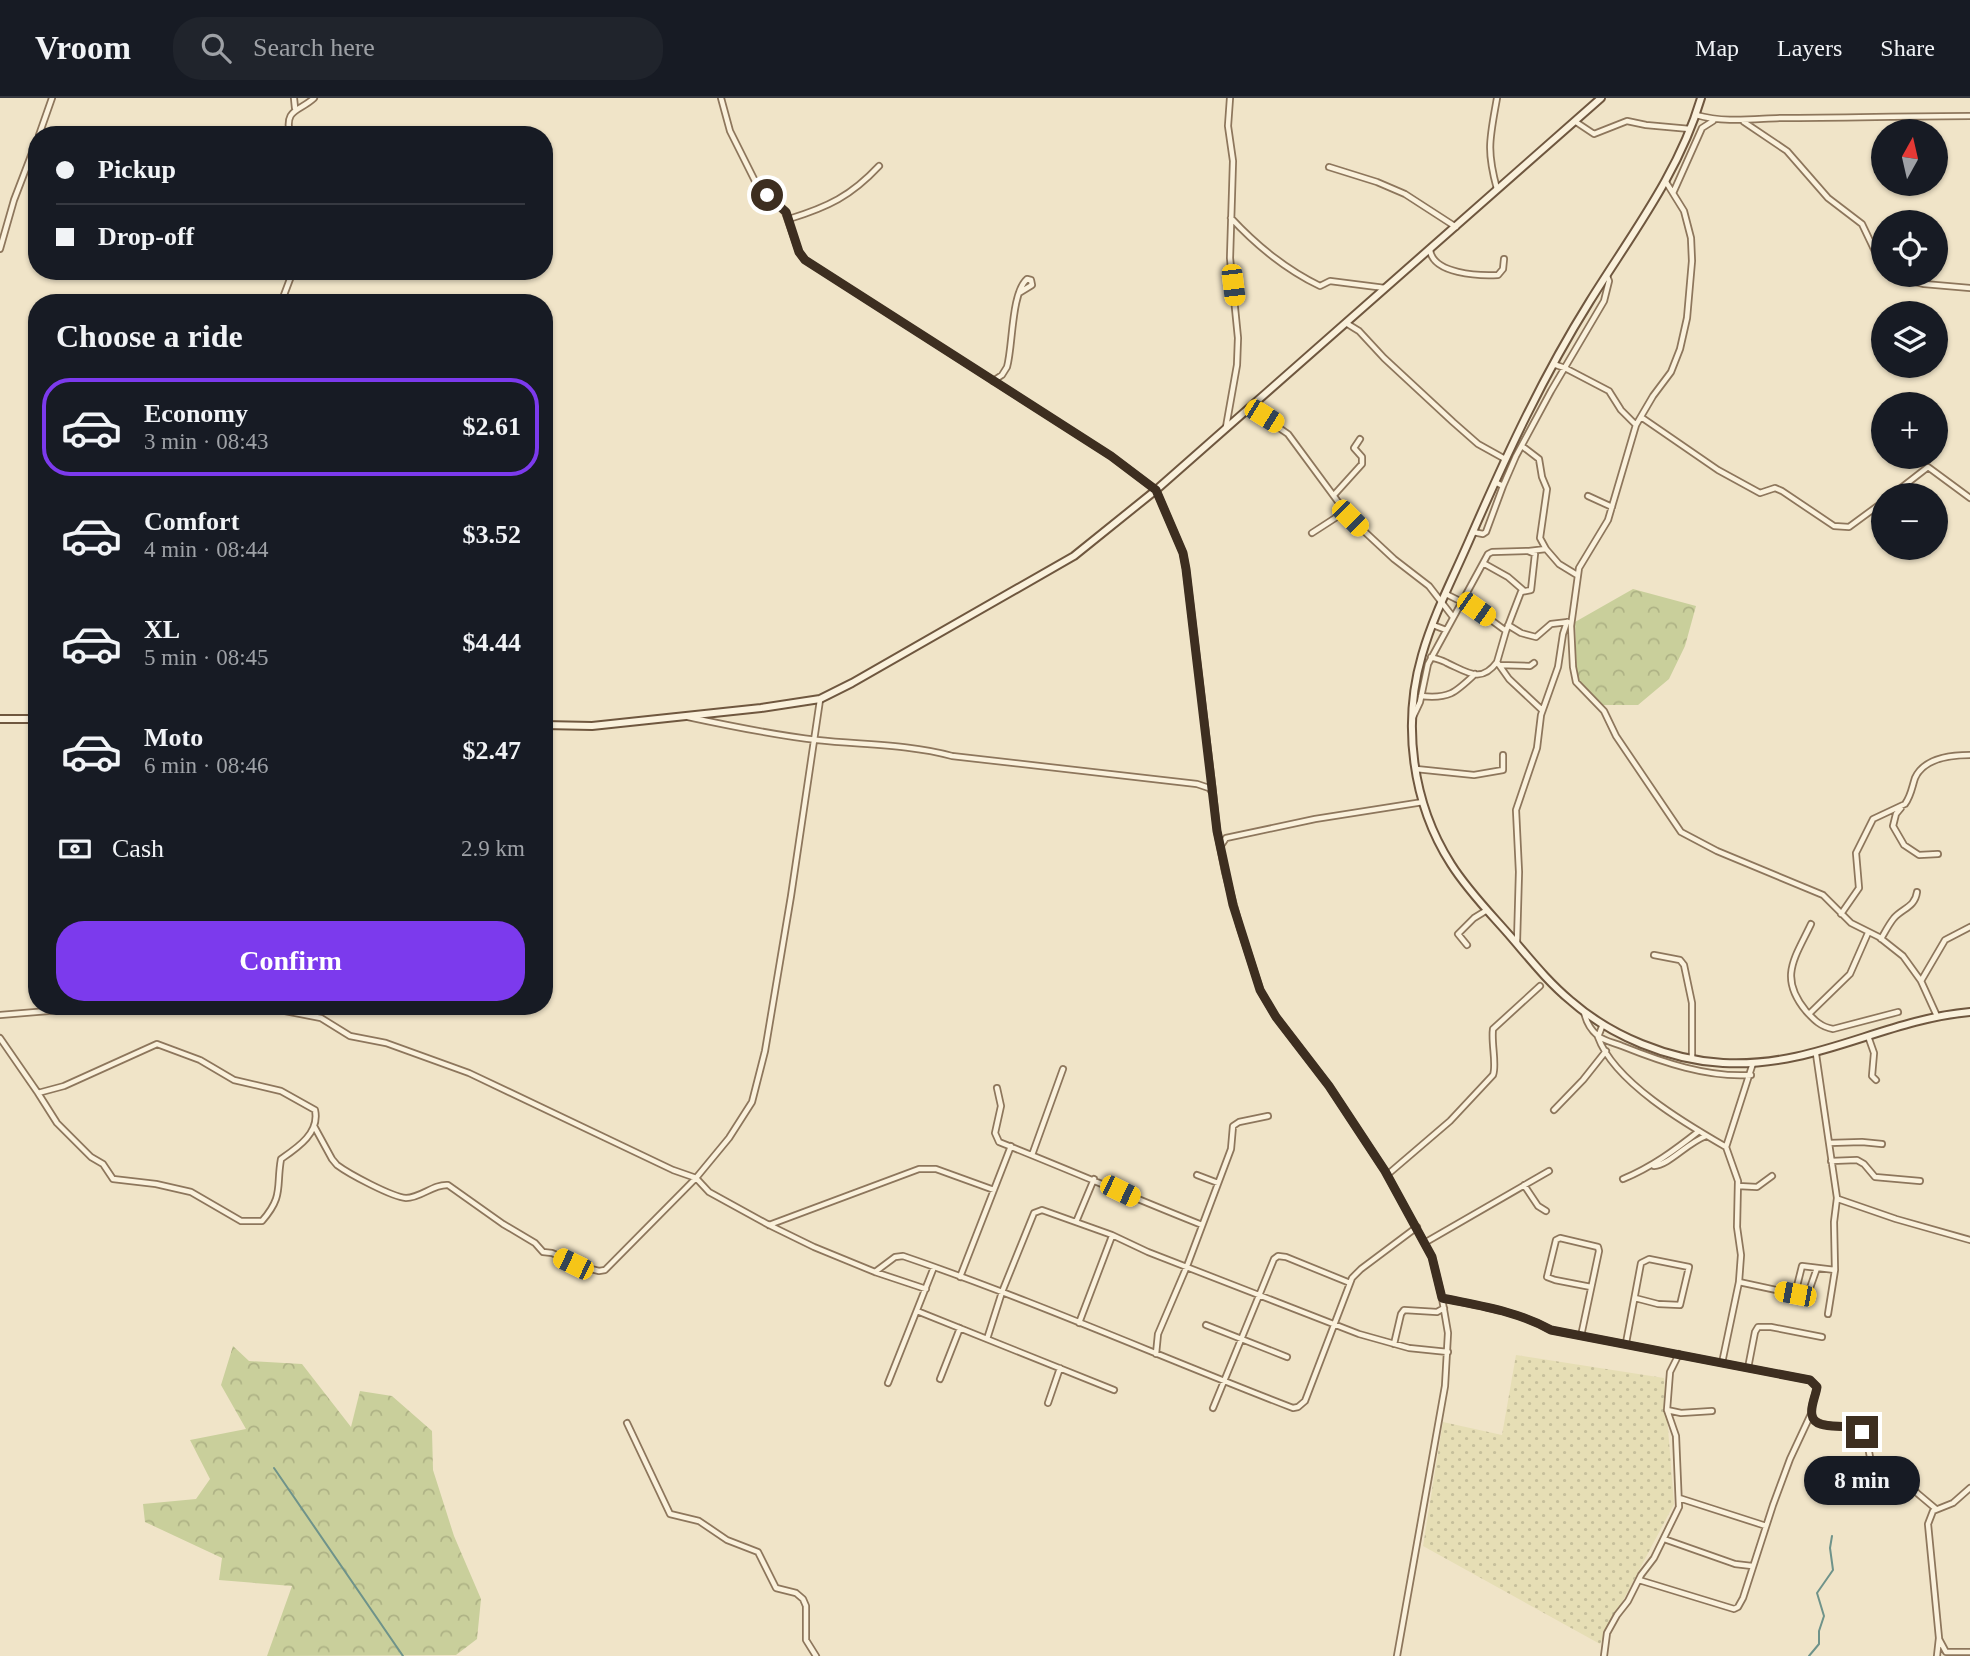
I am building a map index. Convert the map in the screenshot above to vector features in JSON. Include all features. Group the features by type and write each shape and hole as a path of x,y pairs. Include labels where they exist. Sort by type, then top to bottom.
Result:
{"main road":[{"path":"553,725 592,726 820,699 1059,566 1156,490 1601,98"},
{"path":"1701,98 1691,129 1666,182 1553,364 1505,459 1433,625 1419,667 1412,720 1415,769 1423,802 1448,858 1471,892 1553,985 1603,1024 1657,1049 1692,1059 1721,1063 1780,1062 1816,1054 1937,1016 1970,1012"},
{"path":"0,719 28,719"}],"street":[{"path":"42,126 52,98"},
{"path":"294,98 295,108"},
{"path":"289,126 289,119 295,108 314,98"},
{"path":"721,98 730,131 755,181 782,208 789,219 796,245 805,260 1111,456 1156,490 1183,553 1217,831 1233,905 1261,992 1276,1017 1329,1086 1387,1175 1426,1242 1442,1298 1448,1333 1443,1398 1397,1656"},
{"path":"1226,427 1237,365 1238,338 1230,258 1233,161 1228,120 1230,98"},
{"path":"1497,98 1489,145 1498,190"},
{"path":"1696,115 1715,120 1741,121 1970,116"},
{"path":"1672,194 1702,128 1715,120"},
{"path":"1576,122 1594,134 1628,121 1691,129"},
{"path":"1741,121 1787,151 1818,188 1862,224 1871,243"},
{"path":"0,249 28,163"},
{"path":"789,219 842,199 879,166"},
{"path":"1329,167 1405,194 1456,227"},
{"path":"1666,182 1685,211 1691,238 1692,261 1687,318 1671,372 1636,425 1608,520 1579,568 1570,622 1576,682 1604,711 1616,736 1681,832 1717,851 1823,895 1841,915 1903,956 1922,981 1937,1016"},
{"path":"1231,217 1265,252 1290,270 1320,286 1329,281 1387,288"},
{"path":"1430,250 1431,257 1439,264 1466,274 1498,275 1502,271 1504,259"},
{"path":"1473,531 1483,534 1486,532 1521,446 1604,302 1609,281 1606,275"},
{"path":"1948,286 1970,288"},
{"path":"993,381 1002,375 1007,367 1014,309 1019,293"},
{"path":"1346,323 1359,331 1452,422 1478,443 1505,459"},
{"path":"1553,364 1609,391 1621,410 1636,425"},
{"path":"1250,408 1288,434 1346,511 1394,559 1429,586 1453,617"},
{"path":"1641,417 1718,470 1760,493 1775,488 1782,491 1834,526 1849,527 1871,511"},
{"path":"1334,495 1362,464 1362,457 1354,448 1360,439"},
{"path":"1521,446 1539,459 1547,489 1539,535 1546,549 1559,564 1577,575"},
{"path":"1907,483 1928,467 1970,498"},
{"path":"1495,482 1503,486"},
{"path":"1588,496 1612,507"},
{"path":"1312,533 1346,511"},
{"path":"1412,720 1431,657 1490,552 1546,549"},
{"path":"1483,563 1508,577 1523,590 1531,590 1536,558 1535,554 1528,551"},
{"path":"1431,657 1475,674 1484,674 1491,670 1498,664 1507,628 1523,590"},
{"path":"1446,594 1521,634 1536,637 1551,624 1570,622"},
{"path":"1516,943 1520,872 1516,810 1537,748 1542,710 1559,667 1563,635 1570,622"},
{"path":"1433,625 1446,630"},
{"path":"1498,664 1530,666 1534,663"},
{"path":"1498,664 1509,680 1542,710"},
{"path":"1421,696 1446,697 1475,674"},
{"path":"314,1126 331,1159 337,1165 377,1188 406,1198 440,1185 448,1185 535,1243 543,1252 599,1271 605,1270 696,1178 752,1102 765,1051 820,699"},
{"path":"680,716 813,739 917,747 952,756 1197,784 1209,788 1213,793"},
{"path":"1415,769 1474,775 1503,770 1503,755"},
{"path":"1938,854 1919,855 1904,845 1893,826 1896,814 1908,800 1917,774 1922,768 1947,757 1970,755"},
{"path":"1220,847 1226,838 1315,819 1423,802"},
{"path":"1841,915 1859,888 1856,853 1869,823 1901,808"},
{"path":"1217,831 1226,838"},
{"path":"1881,939 1900,912 1911,906 1917,892"},
{"path":"1467,945 1458,934 1474,918 1488,910"},
{"path":"1811,924 1792,963 1790,978 1795,995 1809,1014 1823,1027 1833,1029 1898,1012"},
{"path":"1922,981 1945,940 1970,927"},
{"path":"1809,1014 1850,974 1868,933"},
{"path":"1654,955 1680,960 1684,965 1693,1012 1692,1059"},
{"path":"1387,1175 1450,1121 1493,1075 1493,1029 1541,986"},
{"path":"1583,1011 1587,1024 1606,1051 1652,1100 1726,1147"},
{"path":"0,1015 28,1013"},
{"path":"306,1015 321,1018 350,1036 386,1043 469,1073 696,1178 709,1192 769,1225 875,1272 926,1289"},
{"path":"1598,1037 1603,1024"},
{"path":"1868,1036 1874,1053 1872,1076 1876,1080"},
{"path":"1598,1037 1675,1065 1738,1076 1751,1075"},
{"path":"0,1038 57,1123 91,1157 103,1164 111,1177 194,1192 243,1222 264,1220 278,1195 281,1159 297,1149 314,1126 316,1117 313,1108 290,1095 265,1086 234,1080 200,1060 157,1044 64,1086 38,1093"},
{"path":"1554,1110 1606,1051"},
{"path":"1816,1054 1837,1198 1834,1222 1835,1270 1828,1314"},
{"path":"1722,1363 1741,1255 1737,1227 1738,1186 1726,1147 1753,1063"},
{"path":"1032,1155 1063,1069"},
{"path":"996,1088 1001,1106 995,1128 996,1138 1135,1199 1202,1225"},
{"path":"1156,1354 1158,1334 1231,1149 1233,1126 1238,1122 1268,1116"},
{"path":"1623,1179 1651,1166 1699,1131"},
{"path":"1651,1166 1662,1165 1692,1141 1706,1136"},
{"path":"1829,1143 1882,1144"},
{"path":"960,1277 1011,1146"},
{"path":"1831,1161 1857,1160 1875,1177 1920,1181"},
{"path":"769,1225 919,1169 936,1169 994,1190"},
{"path":"1426,1242 1549,1171"},
{"path":"1197,1175 1218,1182"},
{"path":"1738,1186 1757,1187 1772,1176"},
{"path":"1076,1222 1094,1179"},
{"path":"1524,1185 1538,1206 1546,1211"},
{"path":"1837,1198 1896,1219 1970,1240"},
{"path":"987,1339 1002,1292 1034,1213 1042,1210 1112,1235 1333,1324 1394,1344 1448,1352"},
{"path":"875,1272 895,1257 903,1256 1002,1292 1293,1408 1305,1401 1350,1283 1361,1269 1417,1227"},
{"path":"1079,1323 1112,1235"},
{"path":"1581,1336 1599,1251 1598,1247 1556,1240 1547,1277 1591,1287"},
{"path":"1213,1408 1226,1382 1274,1259 1281,1256 1350,1283"},
{"path":"1626,1343 1641,1263 1649,1259 1689,1267 1680,1305 1658,1304 1635,1298"},
{"path":"1795,1294 1801,1268 1805,1266 1835,1270"},
{"path":"888,1383 934,1267"},
{"path":"1738,1282 1795,1294 1810,1288 1817,1268"},
{"path":"1442,1298 1506,1311 1532,1319 1551,1330 1813,1382 1817,1391 1811,1413 1790,1459 1741,1604 1734,1609 1639,1580"},
{"path":"1394,1344 1401,1314 1405,1310 1437,1312 1444,1308"},
{"path":"917,1311 1114,1390"},
{"path":"1206,1325 1287,1357"},
{"path":"1748,1368 1758,1327 1822,1337"},
{"path":"940,1379 960,1328"},
{"path":"1604,1656 1607,1633 1654,1558 1679,1507 1676,1436 1667,1410 1670,1372 1679,1354"},
{"path":"1048,1403 1060,1368"},
{"path":"1667,1410 1681,1413 1712,1411"},
{"path":"1811,1413 1814,1419 1825,1426 1844,1426 1860,1430 1867,1441 1872,1468 1879,1472 1898,1472 1936,1509"},
{"path":"627,1423 670,1514 699,1521 727,1540 755,1550 774,1586 778,1590 796,1593 803,1599 806,1606 806,1640 816,1656"},
{"path":"1937,1656 1939,1638 1928,1533 1930,1518 1936,1509 1953,1503 1970,1488"},
{"path":"1679,1498 1766,1526"},
{"path":"1664,1539 1735,1564 1753,1566"},
{"path":"1939,1638 1946,1652 1970,1652"}],"shaded area":[{"path":"1516,1355 1664,1378 1674,1504 1600,1644 1423,1546 1443,1422 1502,1435"}],"green space":[{"path":"1633,589 1696,606 1685,646 1669,679 1638,705 1603,705 1577,678 1575,622"},
{"path":"233,1346 249,1361 302,1364 351,1427 360,1391 392,1396 432,1431 433,1470 454,1536 481,1599 477,1639 456,1655 267,1656 292,1586 219,1580 222,1558 145,1522 143,1504 196,1499 210,1479 190,1440 246,1429 221,1385"}],"waterway":[{"path":"274,1468 403,1656"},
{"path":"1809,1656 1819,1644 1819,1631 1824,1616 1817,1593 1833,1570 1830,1548 1832,1536"}],"route":[{"path":"767,195 786,212 793,237 805,260 1111,456 1156,490 1183,553 1193,613 1217,831 1233,905 1260,990 1276,1017 1329,1086 1385,1171 1426,1242 1442,1298 1506,1311 1532,1319 1551,1330 1810,1380 1817,1387 1812,1417 1825,1426 1858,1428 1862,1432"}]}
